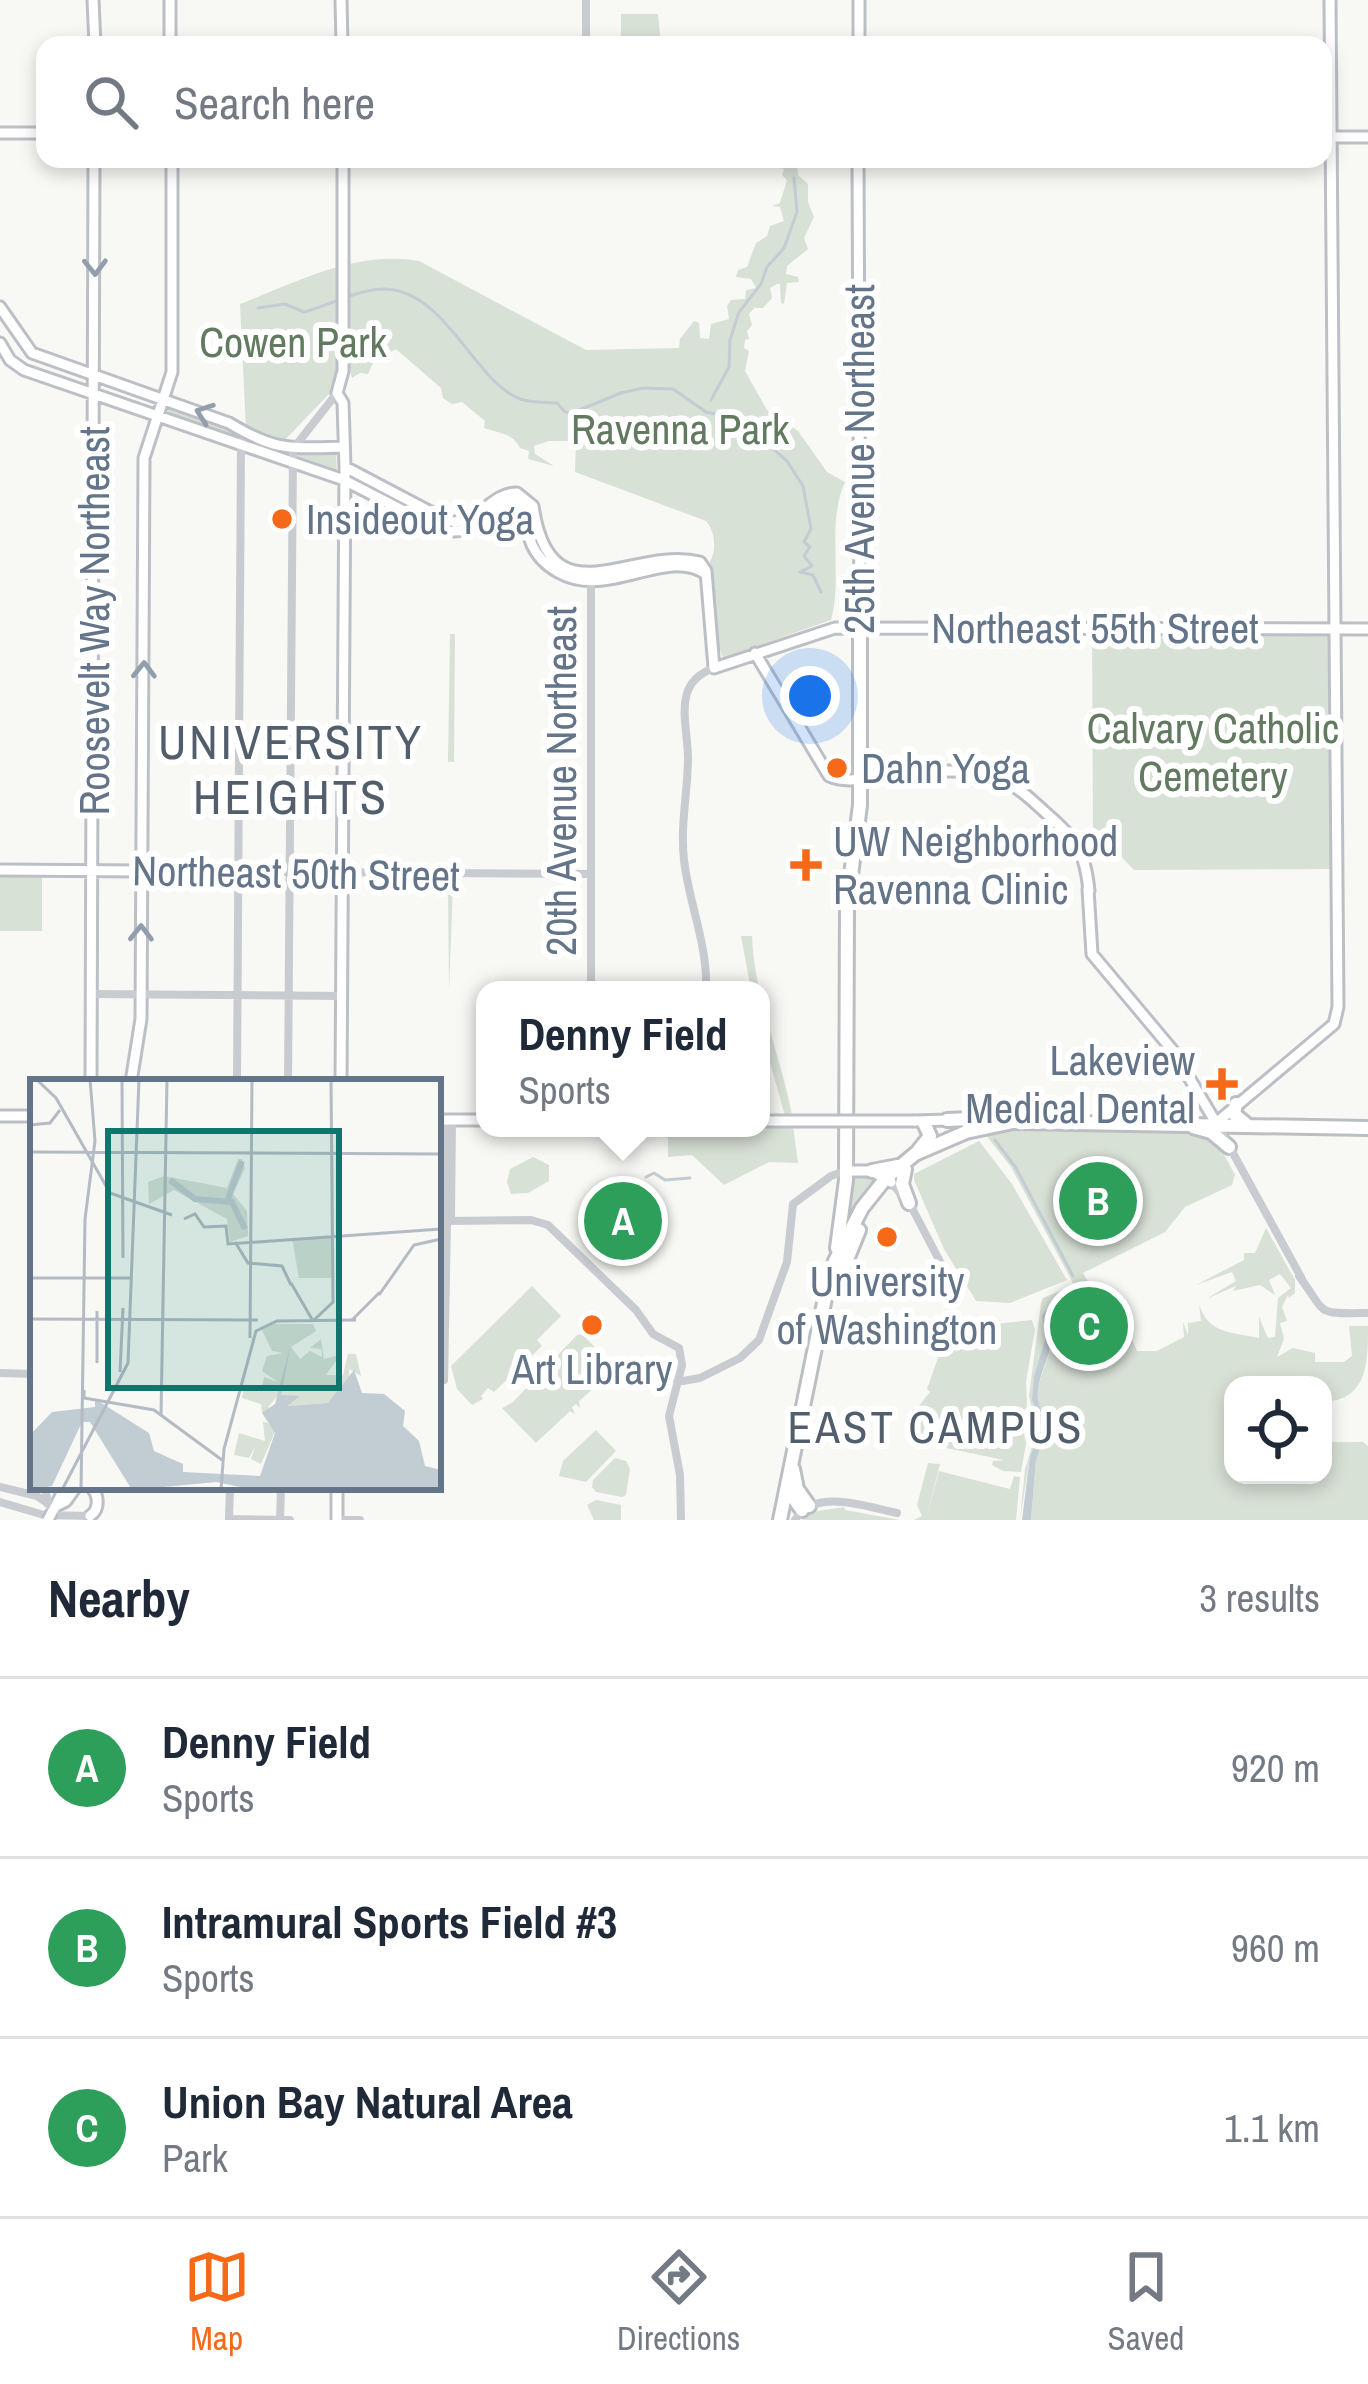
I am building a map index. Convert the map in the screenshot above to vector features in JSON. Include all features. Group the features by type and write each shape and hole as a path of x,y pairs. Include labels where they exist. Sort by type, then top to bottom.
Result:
{"main road":[{"path":"93,0 95,36"},
{"path":"170,0 170,36"},
{"path":"341,0 341,36"},
{"path":"859,0 859,36"},
{"path":"1329,36 1330,0"},
{"path":"0,133 36,134"},
{"path":"1332,137 1368,137"},
{"name":"Roosevelt Way Northeast","path":"91,1079 94,168"},
{"path":"131,1079 141,994 144,458 172,365 172,168"},
{"path":"341,1079 345,467 344,411 337,393 344,363 343,168"},
{"name":"25th Avenue Northeast","path":"839,1265 847,1171 847,903 860,779 858,168"},
{"path":"1216,1123 1332,1027 1338,1007 1329,168"},
{"path":"0,307 32,353 95,375 161,408 241,437 452,528 486,520 504,502 515,501 524,508 527,538 542,560 568,577 623,578 658,568 696,568 706,574 718,667"},
{"path":"0,343 10,360 24,370 95,394 229,423 241,437 293,449 344,447"},
{"path":"345,467 452,528"},
{"name":"Northeast 55th Street","path":"718,667 820,630 1368,629"},
{"path":"755,653 826,774 837,780 908,773 992,775 1031,800 1080,848 1087,863 1092,955 1169,1045 1216,1123"},
{"name":"Northeast 50th Street","path":"0,870 142,871"},
{"path":"1236,1104 1234,1114 1247,1124"},
{"path":"947,1122 1000,1118 1013,1122"},
{"path":"445,1120 476,1120"},
{"path":"770,1121 947,1122 961,1123 966,1132"},
{"path":"847,1171 902,1167 929,1145 930,1132 919,1122"},
{"path":"851,1217 929,1145 1013,1122 1368,1128"},
{"path":"1180,1123 1211,1132 1229,1147"},
{"path":"902,1167 909,1203"},
{"path":"872,1171 888,1180"},
{"path":"783,1520 823,1318 839,1265 888,1180"},
{"name":"25th Avenue Northeast","path":"839,1265 851,1217 845,1190"},
{"path":"790,1482 802,1512"},
{"path":"790,1482 797,1489 802,1512"},
{"path":"90,1516 96,1508 92,1490"},
{"path":"337,1490 342,1520"}],"street":[{"path":"586,0 586,36"},
{"path":"288,1079 293,449 337,393"},
{"path":"328,404 344,411"},
{"path":"236,1079 241,437"},
{"name":"20th Avenue Northeast","path":"591,578 591,981"},
{"path":"706,981 704,951 684,860 681,810 688,769 687,687 696,676 718,667"},
{"name":"Northeast 50th Street","path":"142,871 591,874"},
{"path":"92,994 341,996"},
{"path":"445,1120 452,1216 447,1221"},
{"path":"1216,1123 1307,1288 1329,1307 1368,1311"},
{"path":"444,1380 447,1221 442,1207 447,1199 443,1171 448,1151"},
{"path":"677,1382 700,1378 745,1355 764,1331 767,1309 791,1246 793,1204 847,1171"},
{"path":"888,1180 909,1203 947,1275"},
{"path":"447,1221 531,1220 557,1231 636,1310 653,1334 679,1348 683,1362 669,1420 680,1475 681,1520"},
{"path":"0,1487 27,1493 52,1510"},
{"path":"230,1490 229,1520 290,1520"},
{"path":"280,1520 281,1490"},
{"path":"0,1502 44,1515 90,1516"},
{"path":"802,1512 844,1502 896,1513"},
{"path":"342,1520 359,1520"}],"green space":[{"path":"621,14 658,14 660,36 621,36"},
{"name":"Ravenna Park","path":"780,168 797,168 808,184 814,217 804,238 808,249 787,266 786,274 798,277 799,282 787,283 784,304 777,284 770,288 772,298 763,308 749,314 752,325 745,340 744,348 749,351 745,371 767,410 798,431 827,472 845,482 836,515 831,620 723,658 716,639 710,561 714,541 706,521 575,472 576,441 534,446 535,454 554,466 528,459 529,451 509,436 484,428 485,421 462,402 452,404 443,398 441,388 396,349 373,363 368,374 352,378 350,371 337,393 328,395 281,444 246,429 240,304 350,264 419,261 586,350 679,348 694,321 699,323 700,338 709,339 711,324 729,319 731,300 745,299 746,290 756,288 751,279 736,277 738,270 747,267 756,243 767,236 770,226 784,221 780,207 772,206 780,203 787,180"},
{"path":"170,407 234,430 233,438 164,414"},
{"path":"336,450 337,472 297,456 300,451"},
{"path":"450,634 455,634 454,762 448,762"},
{"name":"Calvary Catholic Cemetery","path":"1092,634 1333,635 1332,869 1134,870 1093,827"},
{"path":"0,875 42,875 42,931 0,931"},
{"path":"448,883 453,883 449,991"},
{"path":"741,936 752,936 758,981 749,981"},
{"path":"770,1030 792,1115 785,1116 770,1062"},
{"path":"770,1126 793,1126 798,1163 769,1162 724,1185 692,1155 668,1157 668,1137 770,1137"},
{"path":"1200,1133 1219,1145 1235,1175 1232,1185 1185,1207 1165,1232 1083,1273 1094,1291 1107,1300 1113,1297 1137,1351 1157,1351 1184,1337 1183,1322 1188,1335 1188,1323 1201,1321 1199,1304 1208,1321 1221,1330 1259,1338 1259,1317 1268,1338 1275,1337 1278,1298 1291,1288 1280,1274 1269,1280 1275,1295 1260,1285 1233,1291 1236,1286 1206,1299 1236,1281 1232,1272 1196,1285 1244,1260 1244,1253 1255,1253 1266,1228 1295,1280 1295,1293 1288,1295 1282,1307 1287,1321 1280,1323 1284,1339 1277,1357 1293,1348 1315,1353 1315,1362 1344,1362 1352,1356 1349,1326 1368,1326 1366,1366 1357,1387 1332,1401 1332,1376 1224,1376 1224,1484 1332,1484 1332,1442 1363,1442 1368,1446 1368,1520 1031,1520 1036,1460 1048,1426 1038,1396 1051,1346 1047,1317 1076,1296 1079,1285 1048,1307 1043,1324 1046,1336 1034,1376 1033,1411 1042,1428 1030,1456 1020,1520 1025,1469 1037,1431 1029,1396 1041,1303 1074,1285 1011,1167 985,1134"},
{"path":"979,1141 1012,1184 1067,1280 1010,1303 976,1301 944,1249 914,1180 914,1174"},
{"path":"533,1157 549,1165 549,1181 528,1193 511,1194 510,1169"},
{"path":"851,1178 878,1181 850,1219"},
{"path":"612,1186 646,1218 639,1217 647,1226 630,1245 620,1237 616,1241 588,1211 591,1194"},
{"path":"532,1286 561,1316 537,1340 542,1346 494,1392 488,1388 483,1399 472,1405 457,1389 451,1366"},
{"path":"1032,1320 1035,1330 1026,1381 1028,1433 1021,1472 992,1465 1004,1460 918,1442 914,1412 930,1392 927,1389 947,1332 952,1342 962,1346 972,1342 977,1326"},
{"path":"582,1334 613,1366 610,1372 621,1382 609,1375 579,1401 580,1408 572,1407 575,1414 570,1411 536,1443 502,1408"},
{"path":"596,1430 616,1451 586,1482 559,1476 563,1461"},
{"path":"615,1458 626,1461 630,1469 622,1497 592,1487"},
{"path":"928,1463 940,1464 927,1516 939,1471 1010,1489 1014,1476 1020,1477 1016,1520 914,1520 922,1516 917,1505"},
{"path":"596,1500 621,1505 621,1520 594,1520 587,1505"},
{"path":"844,1507 900,1520 802,1520 811,1512"}],"shaded area":[{"path":"1079,1284 1081,1291 1047,1317 1051,1344 1038,1396 1048,1428 1036,1460 1031,1520 1022,1520 1030,1456 1042,1428 1032,1400 1046,1336 1042,1316"}],"waterway":[{"path":"711,400 729,367 730,340 739,312 784,248 797,212 794,178"},
{"path":"258,308 285,304 304,312 354,294 385,289 425,304 488,374 520,399 557,403 572,413 621,393 673,389 706,412 738,418 787,461 803,486 811,529 804,556 812,566 800,572 813,575 821,592"},
{"path":"995,1140 1016,1168 1073,1276"},
{"path":"646,1177 654,1173 665,1180 690,1178"}],"place":[{"name":"Insideout Yoga","path":"282,519"},
{"name":"Dahn Yoga","path":"837,768"},
{"name":"UW Neighborhood Ravenna Clinic","path":"806,865"},
{"name":"Lakeview Medical Dental","path":"1222,1084"},
{"name":"Intramural Sports Field #3","path":"1098,1201"},
{"name":"Denny Field","path":"623,1221"},
{"name":"University of Washington","path":"887,1237"},
{"name":"Art Library","path":"592,1325"},
{"name":"Union Bay Natural Area","path":"1089,1326"}],"district":[{"name":"UNIVERSITY HEIGHTS","path":"291,770"},
{"name":"EAST CAMPUS","path":"936,1427"}],"park label":[{"name":"Cowen Park","path":"293,342"}]}
